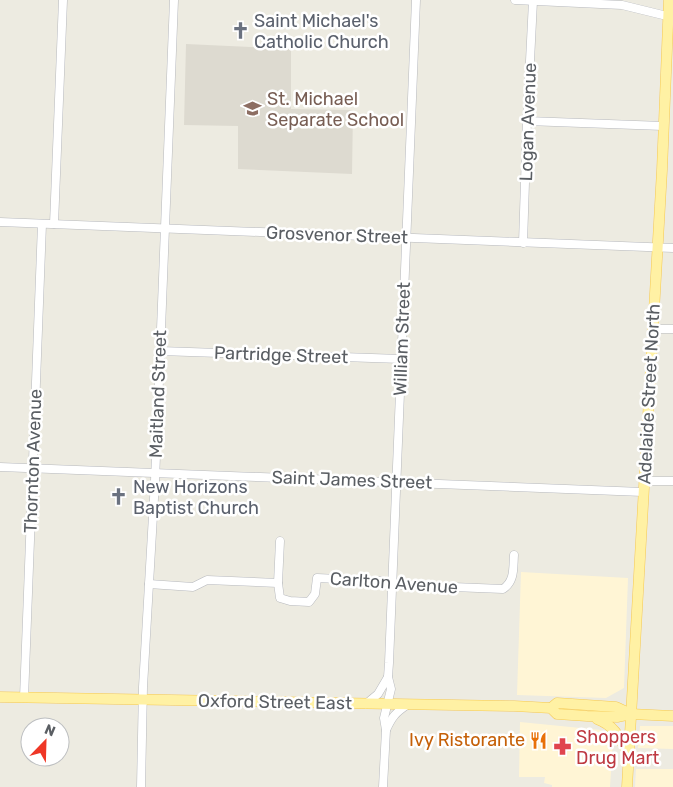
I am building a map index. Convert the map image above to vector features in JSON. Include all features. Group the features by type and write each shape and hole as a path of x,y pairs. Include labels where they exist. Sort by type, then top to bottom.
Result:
{"main road":[{"name":"Adelaide Street North","path":"627,787 653,329 667,123 670,17 668,0"},
{"name":"Oxford Street East","path":"0,697 551,708 557,704 616,707 631,714"},
{"name":"Oxford Street East","path":"551,708 557,714 617,718 631,714 673,716"},
{"path":"592,716 604,721 616,732 629,754"}],"street":[{"path":"54,224 63,0"},
{"name":"Maitland Street","path":"141,787 149,584 156,472 174,0"},
{"name":"William Street","path":"383,787 386,730 384,718 391,689 388,677 416,0"},
{"path":"515,0 550,0 625,5 670,17"},
{"name":"Logan Avenue","path":"523,243 533,1"},
{"path":"527,121 667,123"},
{"name":"Grosvenor Street","path":"0,222 673,248"},
{"name":"Thornton Avenue","path":"24,698 42,224"},
{"path":"653,329 673,329"},
{"name":"Partridge Street","path":"160,351 402,359"},
{"name":"Saint James Street","path":"0,467 644,492"},
{"path":"644,481 673,481"},
{"path":"149,584 192,587 207,580 278,583 280,541"},
{"name":"Carlton Avenue","path":"278,583 280,598 290,601 309,602 316,594 316,578 403,585 503,589 508,586 513,578 514,555"},
{"path":"366,704 378,694 388,677"},
{"path":"386,730 389,721 395,713 407,705"}],"shaded area":[{"name":"St. Michael Separate School","path":"186,44 291,49 291,109 353,110 352,174 238,169 238,126 184,125"},
{"path":"521,572 628,578 624,688 606,698 517,695"},
{"path":"520,722 601,730 613,739 610,787 552,787 552,785 544,783 545,777 519,777"},
{"path":"640,726 673,726 673,749 638,748"},
{"path":"636,769 673,769 673,787 635,787"}],"place":[{"name":"Saint Michael's Catholic Church","path":"240,31"},
{"name":"St. Michael Separate School","path":"253,109"},
{"name":"New Horizons Baptist Church","path":"119,497"},
{"name":"Ivy Ristorante","path":"539,740"},
{"name":"Shoppers Drug Mart","path":"562,747"}]}
